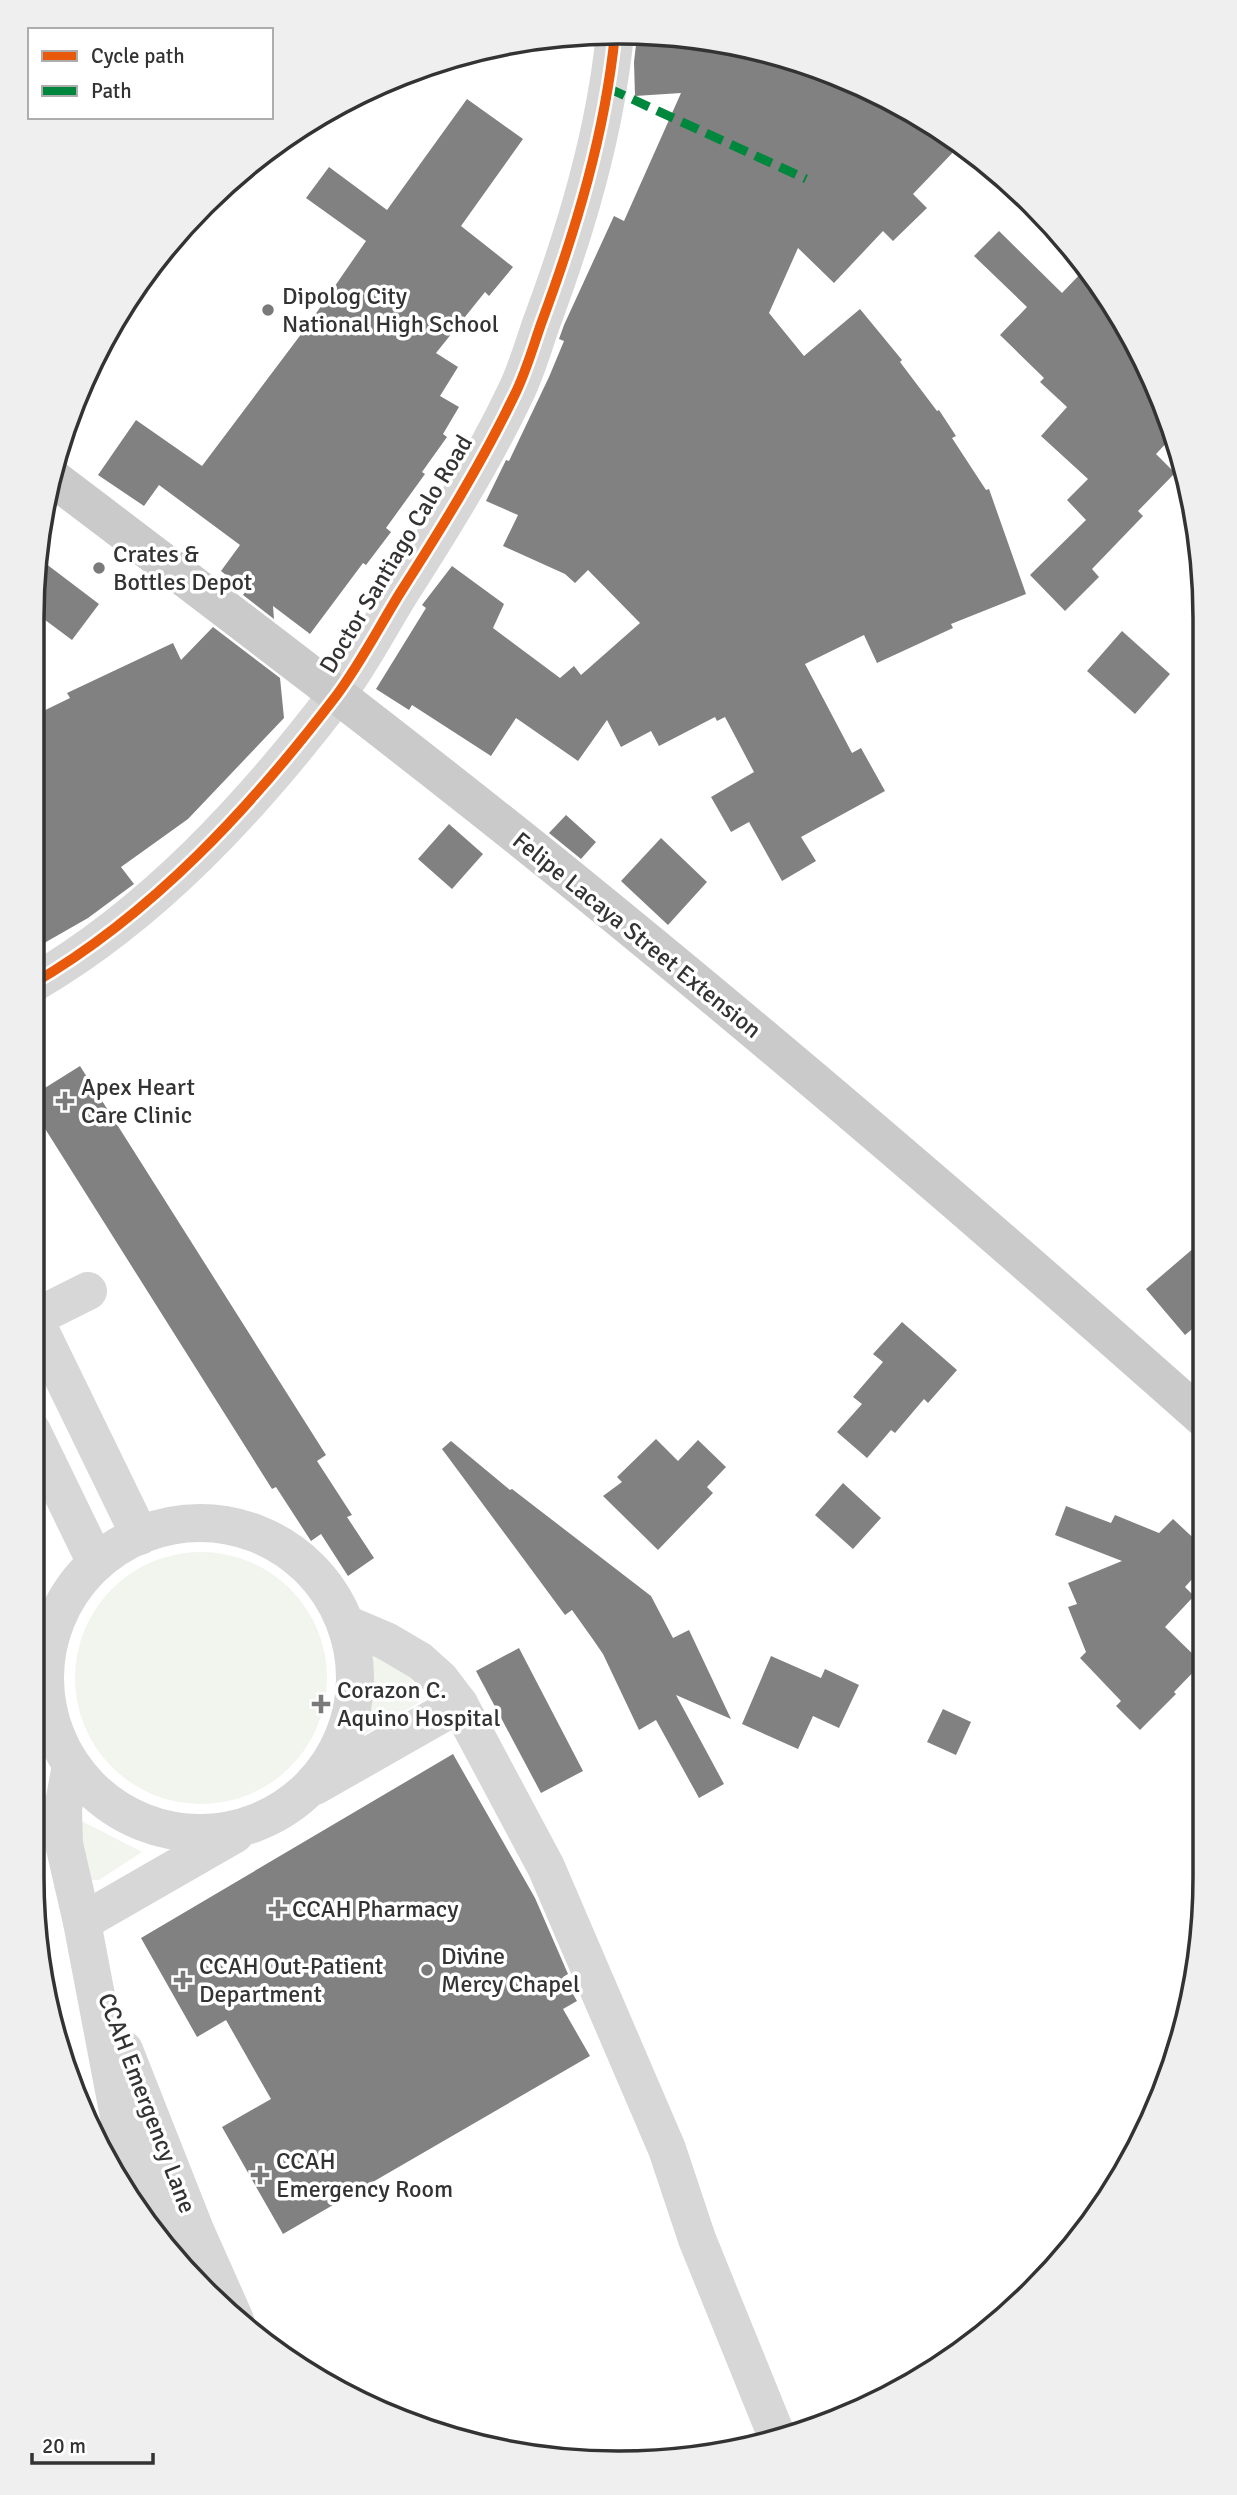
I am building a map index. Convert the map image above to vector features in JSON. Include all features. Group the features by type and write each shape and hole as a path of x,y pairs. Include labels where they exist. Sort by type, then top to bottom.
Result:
{"main road":[{"name":"Felipe Lacaya Street Extension","path":"60,484 337,694 575,882 809,1076 1040,1273 1193,1409"}],"street":[{"name":"Doctor Santiago Calo Road","path":"44,977 66,964 136,910 251,799 337,694 450,513 516,393 555,288 588,185 608,88 614,44"},
{"path":"44,1312 88,1291"},
{"path":"44,1339 140,1535"},
{"path":"44,1456 96,1563"},
{"path":"253,1824 225,1832 195,1834 166,1830 138,1821 112,1807 90,1788 71,1765 57,1741 45,1687 46,1660 52,1632 62,1607 78,1584 96,1563 124,1543 197,1515 261,1535 289,1550 313,1571 331,1596 346,1624 353,1654 351,1715 330,1761 304,1793"},
{"path":"346,1624 386,1641 420,1661 440,1679 458,1704 551,1880 667,2149 702,2252 774,2430"},
{"path":"82,1922 280,1811 304,1793 458,1704"},
{"path":"71,1765 63,1809 64,1844 82,1922 125,2148 156,2217"},
{"name":"CCAH Emergency Lane","path":"82,1922 131,2069 223,2293"}],"shaded area":[{"path":"189,1552 213,1552 238,1557 261,1567 281,1580 299,1598 322,1641 327,1678 325,1703 318,1726 299,1758 281,1776 238,1799 213,1804 189,1804 164,1799 141,1789 121,1776 103,1758 80,1715 75,1690 75,1666 80,1641 90,1618 103,1598 121,1580 164,1557"},
{"path":"364,1647 408,1675 417,1692 418,1703 357,1739 366,1679"},
{"path":"76,1818 142,1852 99,1880 81,1880"}],"building":[{"path":"636,44 694,49 767,63 803,74 873,103 953,152 913,194 927,208 893,241 883,231 834,283 798,248 769,313 804,356 860,309 902,360 900,362 937,411 939,410 956,436 952,438 986,490 989,489 1026,594 951,624 953,628 877,663 864,635 805,664 852,753 861,748 885,791 801,837 816,861 782,881 749,822 731,832 711,797 754,772 725,717 717,721 715,717 659,746 651,731 621,747 607,720 578,761 516,718 491,756 412,705 409,710 376,689 426,608 422,605 452,566 504,604 493,628 560,678 574,666 581,675 640,623 588,570 575,583 565,574 503,546 518,515 486,501 506,460 509,461 549,377 564,341 559,339 564,325 614,216 624,221 681,93 635,96"},
{"path":"467,99 523,139 461,226 513,267 489,296 485,292 436,353 458,367 440,396 459,407 443,434 447,437 422,472 425,474 386,528 391,532 366,565 363,563 310,634 273,606 274,619 243,595 246,591 221,571 240,545 159,485 144,506 98,475 136,420 202,466 308,325 366,241 306,198 329,167 387,210"},
{"path":"999,231 1062,293 1079,275 1116,331 1134,364 1166,443 1156,454 1175,473 1138,511 1143,516 1092,569 1099,577 1065,611 1030,575 1086,520 1067,500 1088,479 1041,436 1067,407 1040,382 1044,378 1000,335 1027,307 974,256"},
{"path":"47,564 99,604 72,640 44,619"},
{"path":"213,627 280,678 284,718 188,819 121,867 134,884 88,918 44,943 44,711 70,698 67,693 173,643 181,660"},
{"path":"1122,631 1170,674 1135,714 1087,671"},
{"path":"566,815 596,842 581,859 549,833"},
{"path":"449,824 483,854 452,889 418,859"},
{"path":"661,838 707,882 668,925 621,881"},
{"path":"80,1066 326,1455 317,1461 352,1515 347,1517 374,1558 348,1576 321,1534 311,1541 276,1487 272,1489 44,1127 44,1088"},
{"path":"1193,1249 1193,1328 1185,1335 1146,1289"},
{"path":"902,1322 957,1370 928,1403 924,1399 895,1433 891,1430 867,1458 837,1432 862,1404 853,1397 883,1362 873,1354"},
{"path":"656,1439 678,1461 698,1440 726,1467 707,1487 713,1493 658,1550 603,1496 622,1482 617,1477"},
{"path":"451,1441 510,1490 651,1596 673,1638 689,1630 731,1719 676,1695 724,1784 699,1798 656,1720 639,1730 603,1654 592,1638 572,1610 565,1615 442,1449"},
{"path":"843,1483 881,1518 853,1549 815,1515"},
{"path":"1066,1506 1111,1523 1115,1515 1159,1533 1173,1519 1193,1538 1193,1578 1185,1587 1193,1597 1165,1627 1193,1654 1193,1672 1174,1692 1176,1694 1140,1730 1116,1706 1121,1701 1080,1658 1086,1652 1068,1607 1077,1604 1068,1583 1122,1561 1055,1535"},
{"path":"519,1648 583,1771 541,1793 476,1671"},
{"path":"771,1656 821,1678 825,1669 859,1685 839,1728 813,1716 798,1749 742,1724"},
{"path":"943,1709 971,1722 956,1755 927,1742"},
{"name":"Corazon C. Aquino Hospital","path":"453,1754 535,1898 568,1974 563,1977 577,2001 563,2009 590,2056 283,2234 222,2127 271,2099 226,2020 197,2037 141,1938"}],"marked path":[{"path":"608,88 806,179"}],"cycle path":[{"path":"44,976 119,925 159,891 198,855 270,778 336,696 446,520 523,377 566,253 587,181 604,108 614,44"}],"place":[{"name":"Dipolog City National High School","path":"268,310"},
{"name":"Crates & Bottles Depot","path":"99,568"},
{"name":"Apex Heart Care Clinic","path":"65,1101"},
{"name":"Corazon C. Aquino Hospital","path":"321,1704"},
{"name":"CCAH Pharmacy","path":"278,1909"},
{"name":"Divine Mercy Chapel","path":"427,1970"},
{"name":"CCAH Out-Patient Department","path":"183,1980"},
{"name":"CCAH Emergency Room","path":"260,2175"}]}
